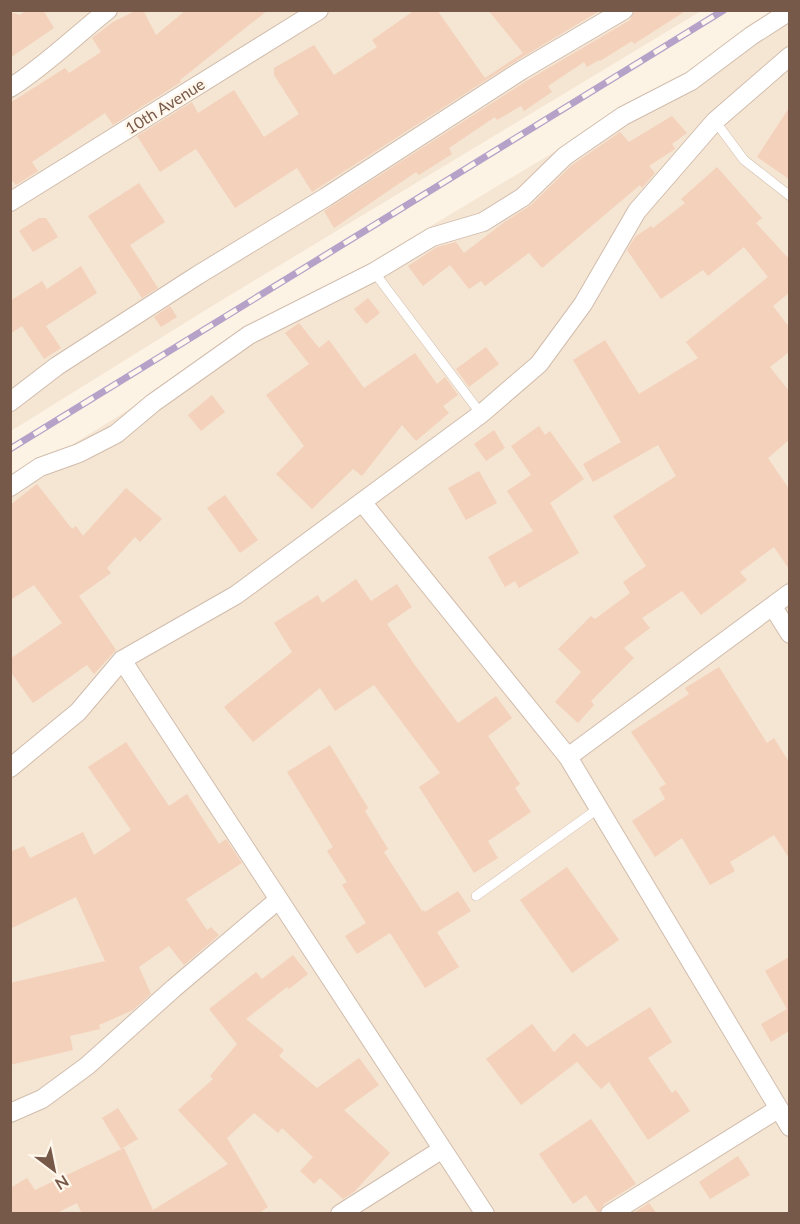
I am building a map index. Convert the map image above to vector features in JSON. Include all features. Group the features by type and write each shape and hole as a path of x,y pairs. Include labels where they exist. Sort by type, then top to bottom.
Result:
{"street":[{"path":"10,88 27,78 75,35 108,10"},
{"name":"10th Avenue","path":"10,202 319,10"},
{"path":"10,402 57,366 198,275 326,197 522,70 624,10"},
{"path":"10,488 40,466 78,453 116,434 153,403 249,335 374,272 432,237 483,222 523,197 565,156 622,117 691,81 789,11"},
{"path":"10,768 78,712 122,660 236,595 481,414 539,364 583,304 637,212 715,122 789,56"},
{"path":"362,502 568,757 789,1127"},
{"path":"568,757 789,593"},
{"path":"773,607 789,634"},
{"path":"122,660 485,1214"},
{"path":"10,1113 42,1099 87,1066 174,988 278,900"},
{"path":"610,1214 778,1109"},
{"path":"340,1214 441,1150"}],"lane":[{"path":"715,122 744,160 789,196"},
{"path":"374,272 481,414"},
{"path":"476,896 599,808"}],"shaded area":[{"path":"11,11 701,11 204,311 11,431"},
{"path":"789,11 789,1213 11,1214 11,483 213,357"}],"building":[{"path":"27,10 43,10 54,28 10,58 10,12 20,15"},
{"path":"137,10 143,10 156,35 186,10 268,10 180,80 181,82 113,125 105,113 32,162 38,171 16,185 10,178 10,103 65,68 69,73 101,52 92,38 113,22"},
{"path":"415,10 437,10 485,78 523,53 488,10 601,10 516,61 312,192 297,168 235,208 196,149 160,172 137,136 192,102 198,113 234,90 264,137 299,114 274,75 274,68 314,45 334,75 377,47 372,40"},
{"path":"635,10 687,10 634,44 632,41 587,67 584,62 548,86 552,92 524,111 521,106 497,120 495,117 449,148 452,154 419,175 416,172 334,228 324,211 528,80 630,20"},
{"path":"789,108 789,179 757,157"},
{"path":"672,116 687,133 672,144 675,149 649,166 655,173 642,188 640,185 542,268 529,253 485,286 481,281 469,289 450,265 423,286 408,266 437,247 456,242 464,253 531,205 572,165 620,132 629,142"},
{"path":"717,167 762,218 756,223 789,259 789,293 773,306 789,327 789,352 770,367 789,391 789,440 768,458 789,489 789,569 774,547 740,572 747,580 701,615 682,591 642,618 650,628 624,648 634,658 591,701 594,705 578,723 555,702 581,672 558,649 591,616 595,619 630,593 623,582 646,566 613,516 676,476 658,445 593,482 583,464 621,442 573,360 605,340 639,394 698,358 686,342 768,277 744,247 708,276 703,270 661,299 627,250 635,237 651,226 653,228 685,203 681,199"},
{"path":"139,183 165,222 130,245 158,288 142,298 88,216"},
{"path":"39,218 46,218 58,237 33,252 19,231"},
{"path":"81,266 97,293 46,326 61,348 44,359 22,326 10,334 10,301 42,281 47,289"},
{"path":"368,298 380,313 366,324 354,309"},
{"path":"170,306 177,317 161,327 154,317"},
{"path":"299,323 319,348 329,340 364,388 415,353 437,384 445,377 458,395 443,406 449,413 416,441 402,425 362,476 353,469 312,509 276,474 304,446 266,395 309,364 285,333"},
{"path":"486,347 499,364 469,387 456,369"},
{"path":"212,395 225,412 201,431 188,415"},
{"path":"539,426 545,435 550,431 584,479 550,503 579,553 519,588 515,581 505,587 488,557 533,531 507,491 531,475 511,446"},
{"path":"494,430 505,448 486,461 474,444"},
{"path":"479,471 497,503 466,520 448,488"},
{"path":"37,484 72,529 76,526 83,536 126,488 162,519 140,542 135,537 107,568 111,573 79,596 116,650 94,674 87,665 33,703 10,671 10,659 62,623 34,585 10,600 10,505"},
{"path":"225,495 258,540 240,553 207,508"},
{"path":"356,579 371,601 397,584 412,607 387,624 458,723 496,696 512,718 488,736 520,784 515,788 531,812 488,841 498,858 474,873 419,787 440,773 374,685 335,711 320,688 253,742 224,707 292,652 274,623 318,595 322,603"},
{"path":"719,667 767,743 774,738 789,762 789,858 774,835 730,862 735,871 710,885 682,838 655,857 632,821 665,799 659,788 666,784 631,732 689,694 685,688"},
{"path":"126,742 169,806 187,794 219,844 226,839 242,863 186,899 207,930 211,927 219,935 184,965 169,946 139,967 151,994 133,1010 99,1025 100,1029 70,1036 73,1050 10,1065 10,983 105,961 76,897 10,929 10,852 24,846 30,858 83,832 94,855 131,830 88,767"},
{"path":"330,745 368,808 365,811 388,849 384,852 422,911 425,912 458,891 471,911 437,932 459,967 425,988 390,933 357,954 345,936 366,923 342,885 347,882 327,851 333,847 287,772"},
{"path":"567,867 619,940 572,973 520,900"},
{"path":"293,955 308,974 289,989 287,987 246,1019 284,1050 279,1056 317,1088 359,1058 379,1085 344,1110 390,1153 354,1192 343,1199 320,1178 314,1184 300,1171 313,1157 282,1128 278,1133 254,1113 227,1138 268,1207 258,1214 82,1214 77,1203 55,1214 10,1214 10,1188 27,1178 35,1190 124,1148 153,1210 228,1164 178,1110 213,1079 210,1076 237,1044 209,1009 256,972 262,979"},
{"path":"789,957 789,1031 771,1042 761,1024 787,1009 765,971"},
{"path":"650,1007 672,1042 648,1058 672,1093 676,1090 690,1111 648,1140 609,1082 601,1089 577,1062 521,1105 486,1059 532,1024 554,1052 574,1033 587,1047"},
{"path":"118,1108 138,1139 121,1149 102,1118"},
{"path":"591,1119 636,1184 604,1204 599,1214 586,1195 573,1204 539,1154"},
{"path":"738,1156 750,1175 710,1199 699,1182"},
{"path":"649,1203 657,1214 632,1214"}],"railway":[{"path":"10,449 724,10"}]}
